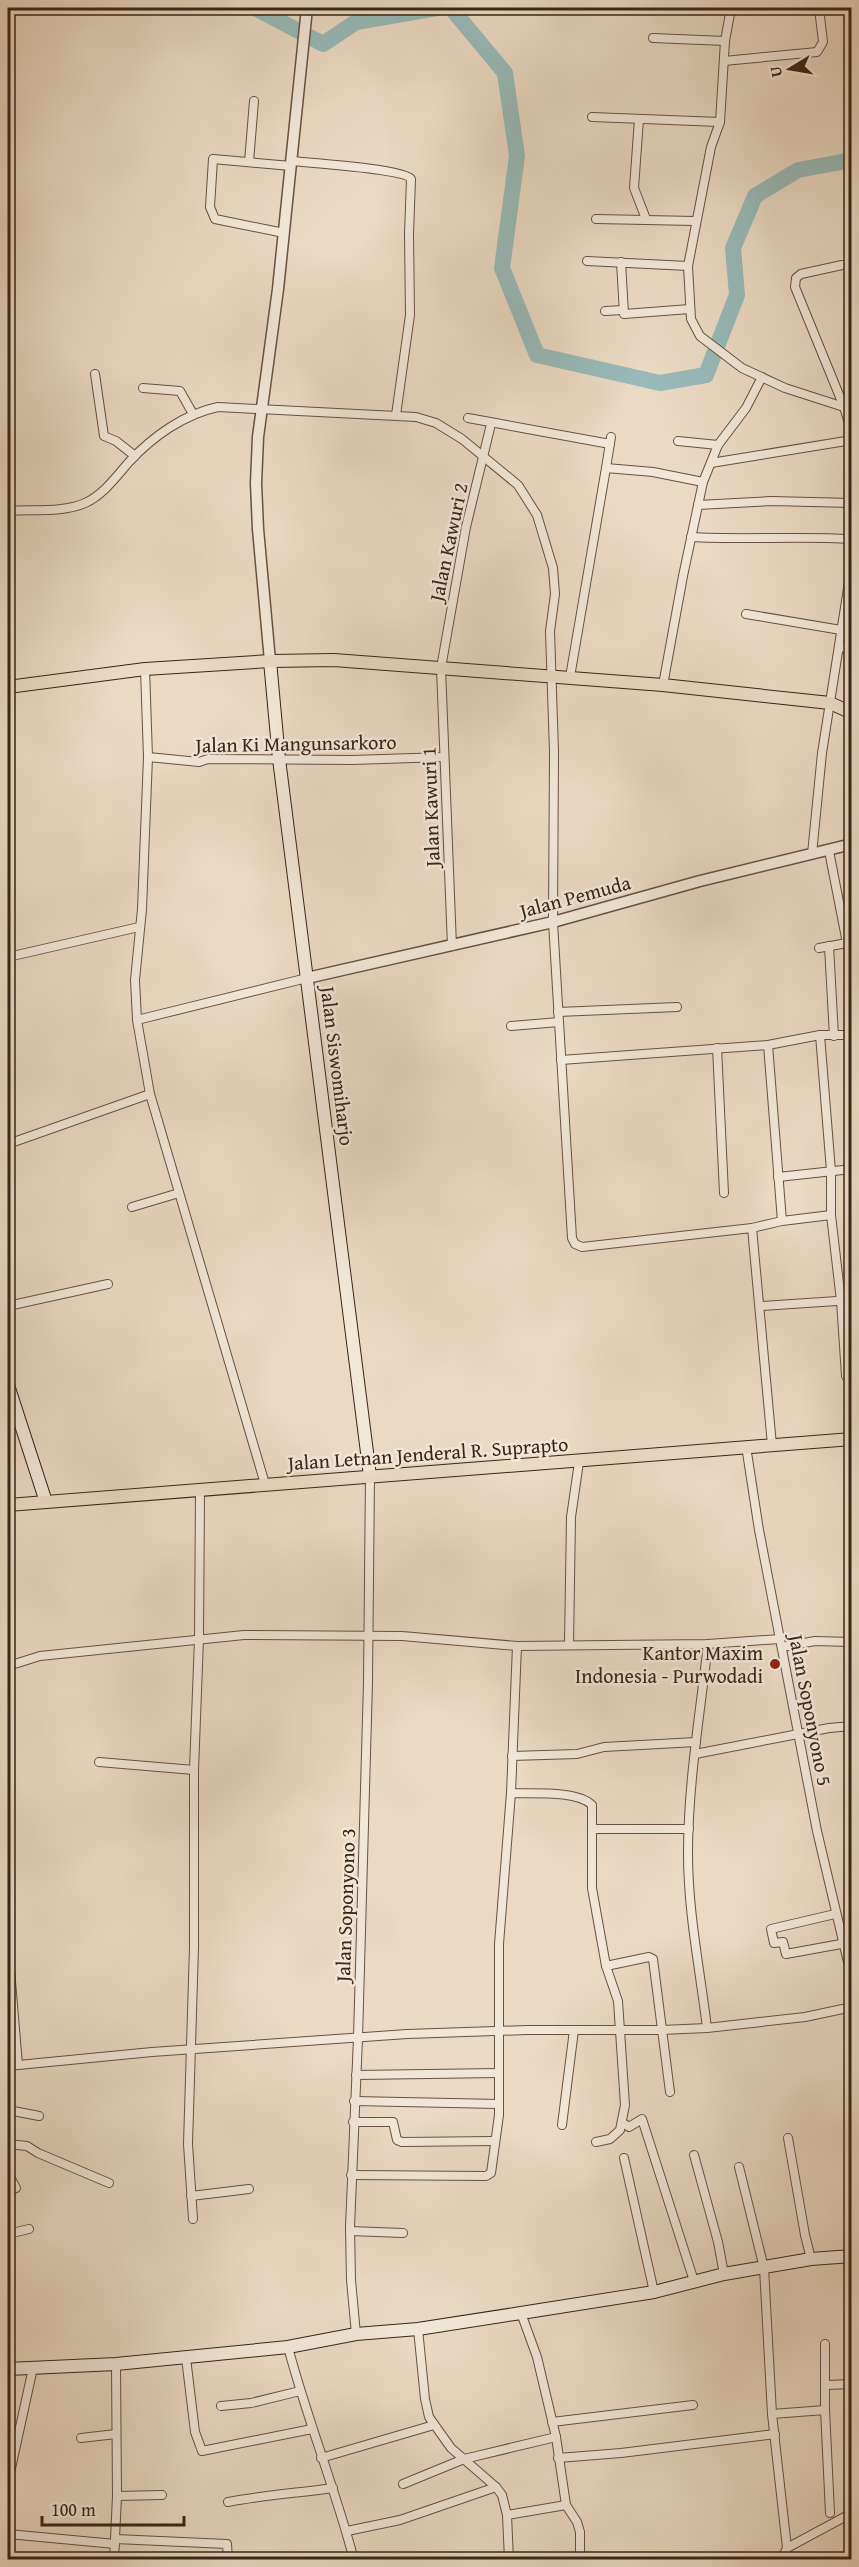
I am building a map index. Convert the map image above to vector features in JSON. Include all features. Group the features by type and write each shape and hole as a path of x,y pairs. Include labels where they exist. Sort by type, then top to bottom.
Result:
{"main road":[{"path":"8,687 145,669 270,661 334,660 663,685 830,703 852,713"},
{"name":"Jalan Siswomiharjo","path":"270,661 279,759 370,1476"},
{"path":"8,1385 46,1502"},
{"name":"Jalan Letnan Jenderal R. Suprapto","path":"8,1505 852,1439"},
{"path":"8,2369 116,2364 288,2347 356,2334 418,2329 654,2292 724,2274 811,2259 852,2256"}],"street":[{"path":"270,661 256,483 258,437 264,410 307,8"},
{"path":"731,8 723,61 720,122 711,147 688,266 692,319 700,336 742,368 792,391 844,407"},
{"path":"723,61 817,52 823,42 819,8"},
{"path":"654,38 725,41"},
{"path":"249,162 254,101"},
{"path":"592,117 720,122"},
{"path":"639,119 634,188 646,219"},
{"path":"284,233 218,222 212,215 210,207 213,159 378,170 406,174 411,179 410,315 396,415"},
{"path":"596,219 696,221"},
{"path":"587,261 688,266"},
{"path":"621,262 623,310 627,315 690,309"},
{"path":"842,265 801,274 796,278 795,287 844,407 852,434"},
{"path":"605,311 623,310"},
{"path":"95,374 104,436 116,441 135,456"},
{"path":"663,685 703,482 718,445 746,408 762,378"},
{"path":"143,388 180,391 193,414"},
{"path":"8,511 72,507 86,503 96,497 135,456 169,428 193,414 218,407 416,417 436,423 462,439 518,485 529,499 543,530 555,582 550,632 554,752 553,922 572,1238 575,1244 582,1247 752,1228 782,1221 831,1215"},
{"path":"468,418 491,424 611,441 570,677"},
{"name":"Jalan Kawuri 2","path":"441,668 466,527 491,424"},
{"path":"711,463 852,440"},
{"path":"678,441 718,445"},
{"path":"606,468 644,471 703,482"},
{"path":"698,505 771,501 852,503"},
{"path":"691,537 852,539"},
{"path":"812,854 822,753 852,563"},
{"path":"747,614 841,630"},
{"path":"840,647 852,648"},
{"name":"Jalan Kawuri 1","path":"441,668 452,946"},
{"path":"145,669 148,757 140,927 135,980 137,1020 150,1094 265,1484"},
{"name":"Jalan Ki Mangunsarkoro","path":"148,757 199,762 208,759 444,756"},
{"name":"Jalan Pemuda","path":"307,978 553,922 852,844"},
{"path":"819,948 849,943 830,851"},
{"path":"8,957 140,927"},
{"path":"829,946 834,1036"},
{"path":"137,1020 307,978"},
{"path":"512,1026 558,1017 677,1007"},
{"path":"561,1060 768,1046 820,1035 852,1035"},
{"path":"820,1035 831,1171 831,1215 841,1301 846,1376"},
{"path":"768,1046 782,1221"},
{"path":"717,1048 724,1193"},
{"path":"8,1144 150,1094"},
{"path":"778,1178 852,1169"},
{"path":"132,1207 180,1192"},
{"path":"752,1228 761,1306 772,1445"},
{"path":"8,1306 108,1284"},
{"path":"761,1306 852,1300"},
{"name":"Jalan Soponyono 5","path":"746,1446 759,1530 798,1734 836,1914 847,1943 852,1979"},
{"path":"569,1644 572,1511 579,1462"},
{"name":"Jalan Soponyono 3","path":"356,2334 350,2231 358,2038 370,1476"},
{"path":"193,2219 188,2144 189,2049 194,1947 194,1770 199,1639 200,1490"},
{"path":"8,1666 40,1656 244,1635 402,1636 517,1646 852,1642"},
{"path":"707,2028 691,1914 688,1829 708,1644"},
{"path":"351,2175 487,2176 491,2173 499,2104 499,1944 511,1793 517,1646"},
{"path":"695,1754 852,1726"},
{"path":"512,1756 577,1754 604,1747 696,1742"},
{"path":"99,1762 194,1770"},
{"path":"511,1793 576,1796 592,1805 592,1888 606,1966 618,2001 625,2105 622,2122 616,2134 610,2139 596,2142"},
{"path":"593,1829 688,1829"},
{"path":"836,1914 771,1929 774,1943 783,1942 786,1954 847,1943"},
{"path":"8,1946 18,2065"},
{"path":"606,1966 652,1958 670,2092"},
{"path":"8,2066 189,2049 407,2034 574,2030 662,2031 707,2028 805,2017 852,2007"},
{"path":"562,2125 574,2030"},
{"path":"356,2075 499,2073"},
{"path":"354,2101 499,2104"},
{"path":"8,2110 39,2116"},
{"path":"353,2122 393,2122 397,2140 402,2142 495,2141"},
{"path":"622,2122 629,2127 643,2122 694,2281"},
{"path":"788,2138 811,2259"},
{"path":"8,2144 27,2146 109,2183"},
{"path":"694,2155 718,2242 724,2274"},
{"path":"624,2158 654,2292"},
{"path":"739,2167 764,2268 772,2414 787,2548"},
{"path":"8,2173 16,2188 8,2191"},
{"path":"191,2196 249,2189"},
{"path":"8,2234 29,2229"},
{"path":"350,2231 403,2233"},
{"path":"521,2313 537,2357 556,2437 566,2505 577,2522 580,2532 580,2559"},
{"path":"418,2329 425,2400 429,2417 451,2448 496,2487 502,2495 507,2515 509,2559"},
{"path":"825,2344 825,2410 830,2512"},
{"path":"288,2347 354,2559"},
{"path":"186,2358 195,2432 202,2451 312,2429"},
{"path":"114,2559 117,2496 116,2364"},
{"path":"8,2482 33,2368"},
{"path":"826,2385 852,2384"},
{"path":"221,2406 251,2403 300,2391"},
{"path":"552,2422 693,2404"},
{"path":"772,2414 825,2410"},
{"path":"321,2458 434,2425"},
{"path":"81,2438 116,2434"},
{"path":"558,2458 621,2453 775,2434"},
{"path":"403,2484 464,2459 556,2437"},
{"path":"347,2531 400,2520 496,2487"},
{"path":"228,2502 277,2493 333,2488"},
{"path":"117,2496 162,2495"},
{"path":"507,2515 566,2505"},
{"path":"781,2559 787,2548 852,2513"},
{"path":"8,2534 115,2541 227,2544 228,2559"}],"waterway":[{"path":"255,8 323,44 356,22 437,8"},
{"path":"451,8 505,73 517,156 502,268 537,355 660,383 706,375 737,295 733,248 755,196 798,170 852,160"}],"place":[{"name":"Kantor Maxim Indonesia - Purwodadi","path":"775,1664"}]}
